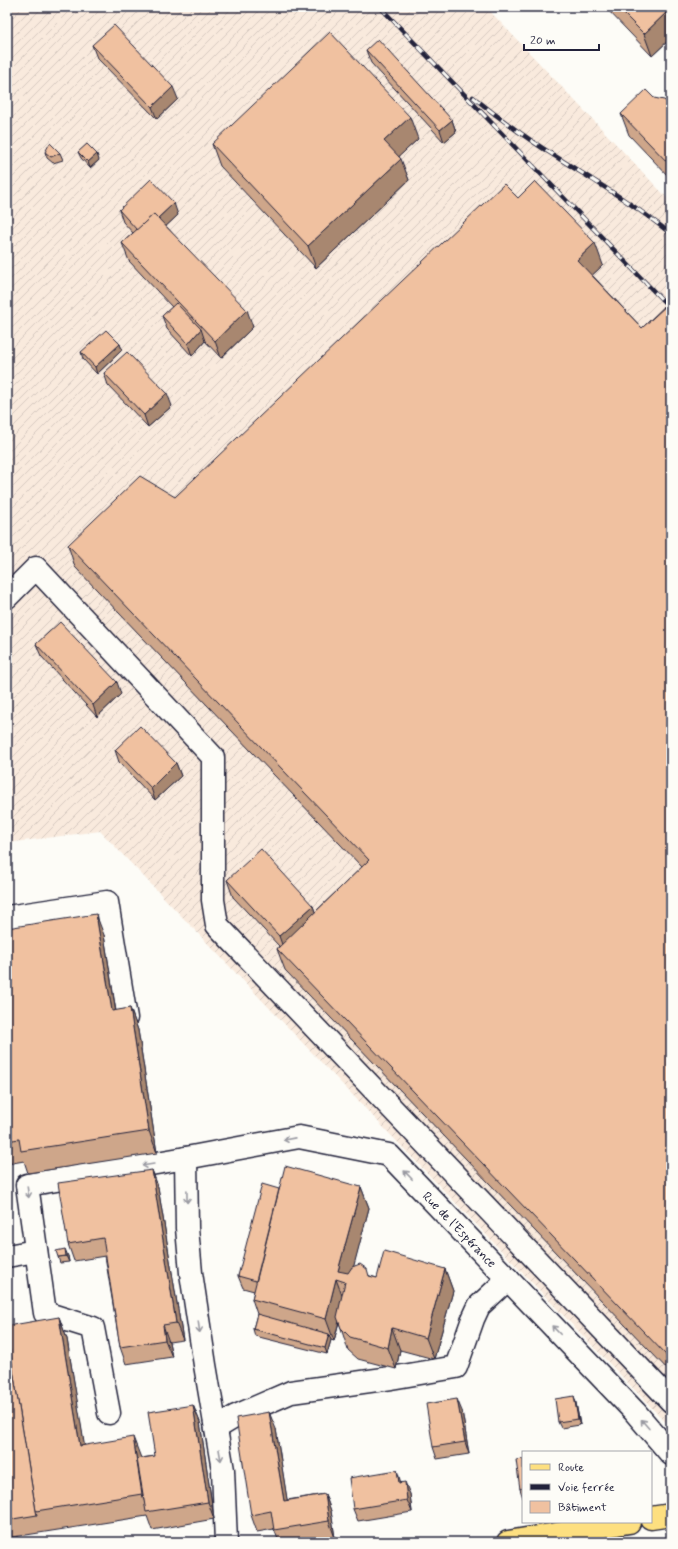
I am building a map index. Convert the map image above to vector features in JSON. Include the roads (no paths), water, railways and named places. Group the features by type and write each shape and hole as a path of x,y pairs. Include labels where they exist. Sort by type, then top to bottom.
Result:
{"main road":[{"path":"652,1518 671,1515"},
{"path":"509,1542 623,1523"}],"lane":[{"path":"7,597 36,568 214,757 213,900 217,925 671,1401"},
{"path":"7,917 107,902 126,1018"},
{"name":"Rue de l'Espérance","path":"36,1251 27,1184 186,1158 299,1137 389,1155 635,1412 671,1454"},
{"path":"186,1158 187,1228 191,1273 223,1470 226,1542"},
{"path":"7,1256 36,1251 45,1313 93,1328 109,1413"},
{"path":"216,1428 236,1416 290,1392 456,1367 472,1319 479,1306 508,1279"}],"railway":[{"path":"380,7 671,309"},
{"path":"473,97 523,135 628,203 671,234"}]}
